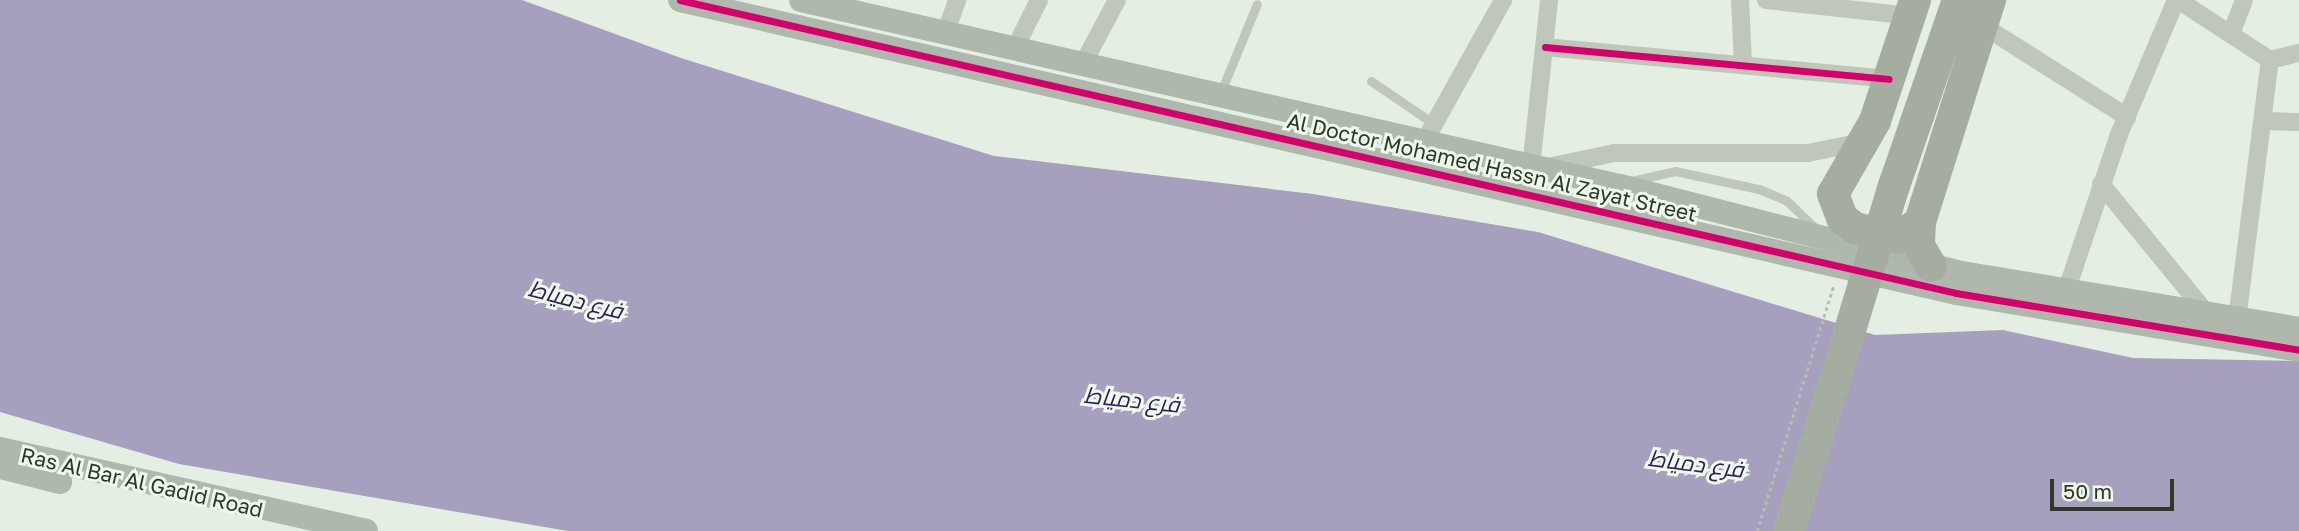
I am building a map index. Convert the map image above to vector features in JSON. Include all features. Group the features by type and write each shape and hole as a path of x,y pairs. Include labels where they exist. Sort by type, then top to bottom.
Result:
{"highway":[{"path":"1769,531 1938,0"},
{"path":"1920,222 1893,238 1842,218 1834,186 1865,141 1906,94 1958,0"},
{"path":"1789,531 1906,94 1913,8"},
{"path":"1931,266 1919,246 1920,222 1986,12"}],"street":[{"name":"Al Doctor Mohamed Hassn Al Zayat Street","path":"680,0 729,7 1956,293 2299,350"},
{"name":"Al Doctor Mohamed Hassn Al Zayat Street","path":"801,0 1016,46 1220,95 1429,134 1535,168 1620,186 1931,266 2066,292 2299,329"},
{"path":"946,31 957,0"},
{"path":"1016,46 1038,0"},
{"path":"1084,62 1117,0"},
{"path":"1429,134 1503,0"},
{"path":"1550,0 1535,168 1614,153 1808,153 1865,141"},
{"path":"1740,0 1743,64"},
{"path":"1766,0 1913,8"},
{"path":"2066,292 2101,184 2177,0 2270,60 2299,54"},
{"path":"2231,34 2244,0"},
{"path":"1986,12 2127,117"},
{"path":"1545,47 1743,64 1906,94"},
{"path":"2236,320 2267,121 2270,60"},
{"path":"2267,121 2299,122"},
{"path":"2101,184 2210,316"},
{"name":"Ras Al Bar Al Gadid Road","path":"0,449 366,531"},
{"name":"Ras Al Bar Al Gadid Road","path":"0,467 282,531"}],"lane":[{"path":"1220,95 1257,4"},
{"path":"1371,81 1429,134"}],"path":[{"path":"1757,531 1836,276"}],"water":[{"name":"فرع دمياط","path":"0,0 522,0 681,58 994,156 1313,194 1538,232 1875,335 2003,330 2133,358 2299,361 2299,531 568,531 179,464 0,412"}],"cycle path":[{"path":"680,0 1956,293 2299,350"},
{"path":"1545,47 1889,79"}]}
